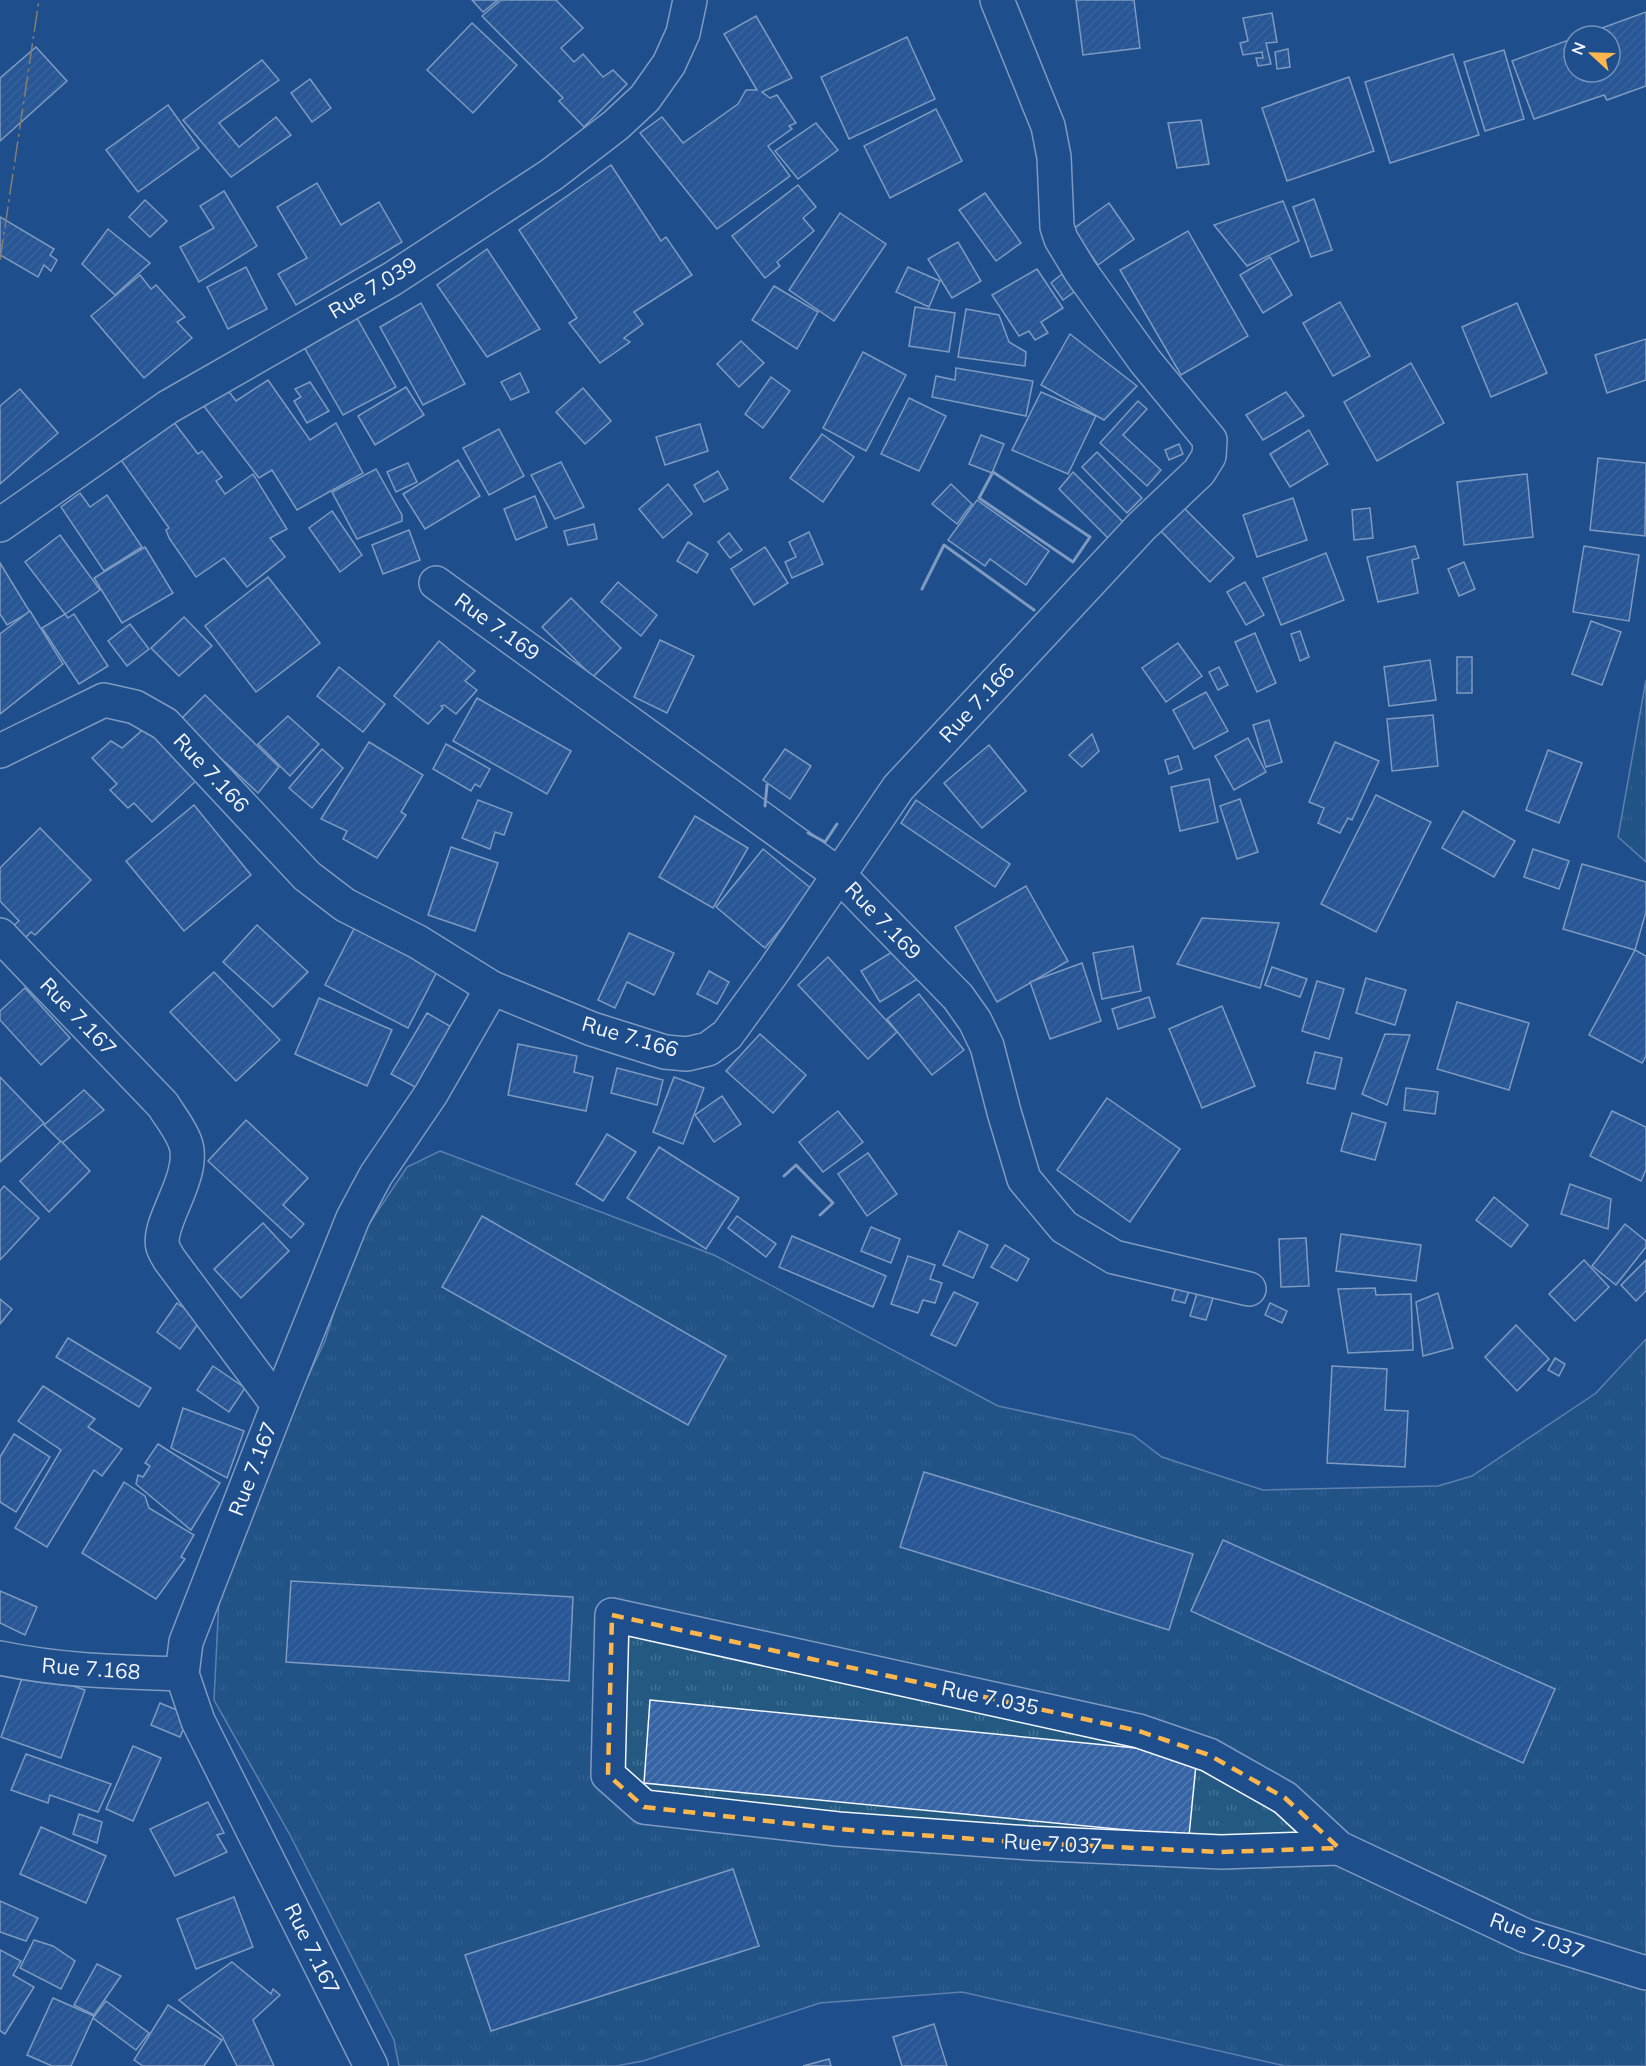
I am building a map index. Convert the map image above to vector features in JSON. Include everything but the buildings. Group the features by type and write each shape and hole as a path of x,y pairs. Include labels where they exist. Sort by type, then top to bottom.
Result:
{"street":[{"name":"Rue 7.039","path":"0,525 168,407 392,279 551,175 616,125 645,98 669,64 683,33 690,0"},
{"name":"Rue 7.166","path":"0,750 104,700 135,706 165,724 307,876 345,905 418,942 492,988 592,1029 664,1052 687,1054 708,1049 727,1035 775,969 898,788 1141,527 1199,471 1209,456 1210,440 1145,361 1081,272 1061,239 1057,227 1054,157 1050,134 997,0"},
{"name":"Rue 7.169","path":"436,583 838,874 958,997 975,1021 987,1046 1024,1179 1065,1227 1114,1257 1249,1289"},
{"name":"Rue 7.167","path":"7,957 163,1105 183,1136 188,1159 180,1191 163,1234 162,1246 169,1259 278,1405 186,1642 182,1674 198,1721 371,2066"},
{"path":"278,1405 353,1218 376,1175 431,1094 492,988"},
{"name":"Rue 7.035","path":"612,1615 1140,1731 1209,1755 1285,1798 1339,1848"},
{"name":"Rue 7.037","path":"612,1615 608,1774 644,1807 838,1829 1029,1843 1221,1852 1339,1848 1527,1936 1646,1973"},
{"name":"Rue 7.168","path":"0,1658 43,1667 88,1671 182,1674"}],"highlighted area":[{"path":"612,1615 1139,1731 1209,1755 1285,1798 1339,1848 1221,1852 1029,1843 838,1829 644,1807 608,1775"}],"green space":[{"path":"1646,680 1646,862 1618,837"},
{"path":"440,1151 714,1255 998,1406 1133,1435 1162,1457 1263,1490 1438,1486 1472,1476 1596,1393 1646,1339 1646,2066 1285,2066 962,1992 820,2003 643,2061 616,2066 399,2066 394,2040 290,1835 214,1700 221,1558 325,1341 355,1245 407,1167"}],"wall":[{"path":"993,472 1090,537 1073,562 979,498 993,472"},
{"path":"922,589 944,545 1034,610"},
{"path":"765,806 767,785"},
{"path":"808,833 825,842 837,824"},
{"path":"784,1176 796,1165 833,1203 820,1215"}],"power":[{"path":"0,260 39,0"}]}
